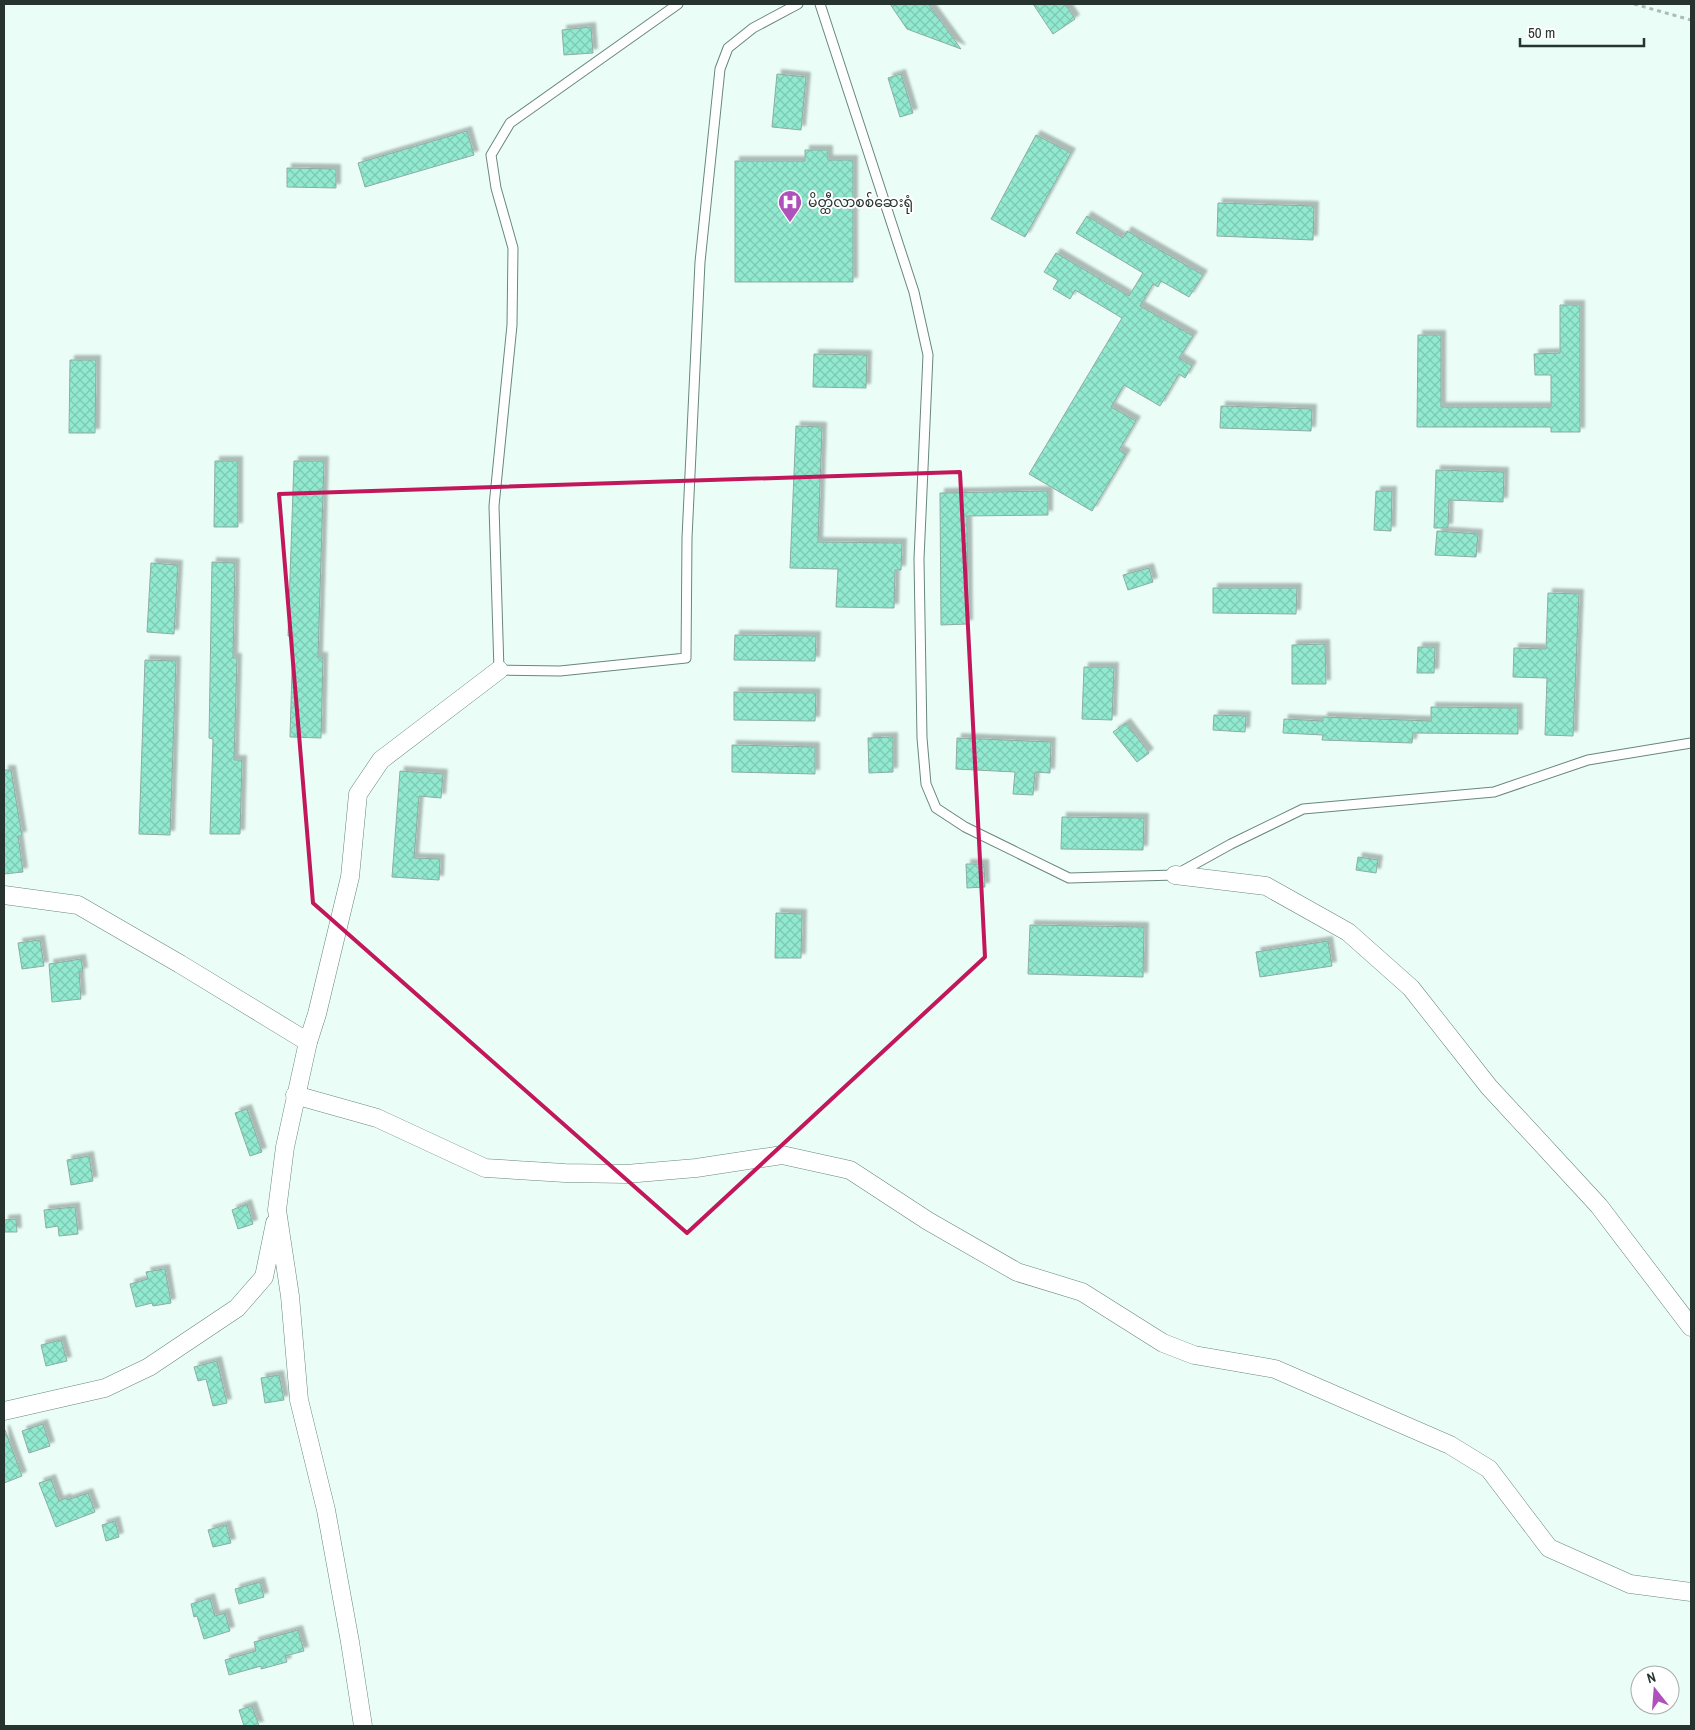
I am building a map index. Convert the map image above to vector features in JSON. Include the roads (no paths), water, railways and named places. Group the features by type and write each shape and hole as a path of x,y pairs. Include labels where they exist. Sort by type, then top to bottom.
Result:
{"street":[{"path":"4,1411 104,1388 148,1367 237,1308 264,1276 277,1210 285,1147 295,1095 317,1014 350,877 358,794 381,760 499,670"},
{"path":"1174,875 1266,886 1348,932 1411,988 1489,1087 1599,1206 1691,1327"},
{"path":"4,895 78,905 180,964 308,1042"},
{"path":"295,1095 377,1118 485,1168 565,1174 626,1174 696,1168 782,1155 850,1170 928,1221 1017,1272 1082,1292 1163,1343 1194,1355 1275,1369 1450,1445 1489,1469 1549,1548 1630,1584 1691,1592"},
{"path":"277,1210 290,1296 299,1400 326,1510 363,1726"}],"lane":[{"path":"678,4 510,123 491,155 496,188 513,248 512,325 494,506 499,670 560,671 686,658 687,538 700,262 720,69 728,48 753,28 798,4"},
{"path":"820,4 914,292 928,355 919,559 922,738 926,784 936,808 965,827 1069,878 1174,875 1231,844 1303,809 1494,792 1588,760 1691,743"}],"place":[{"name":"မိတ္ထီလာစစ်ဆေးရုံ","path":"790,223"}]}
